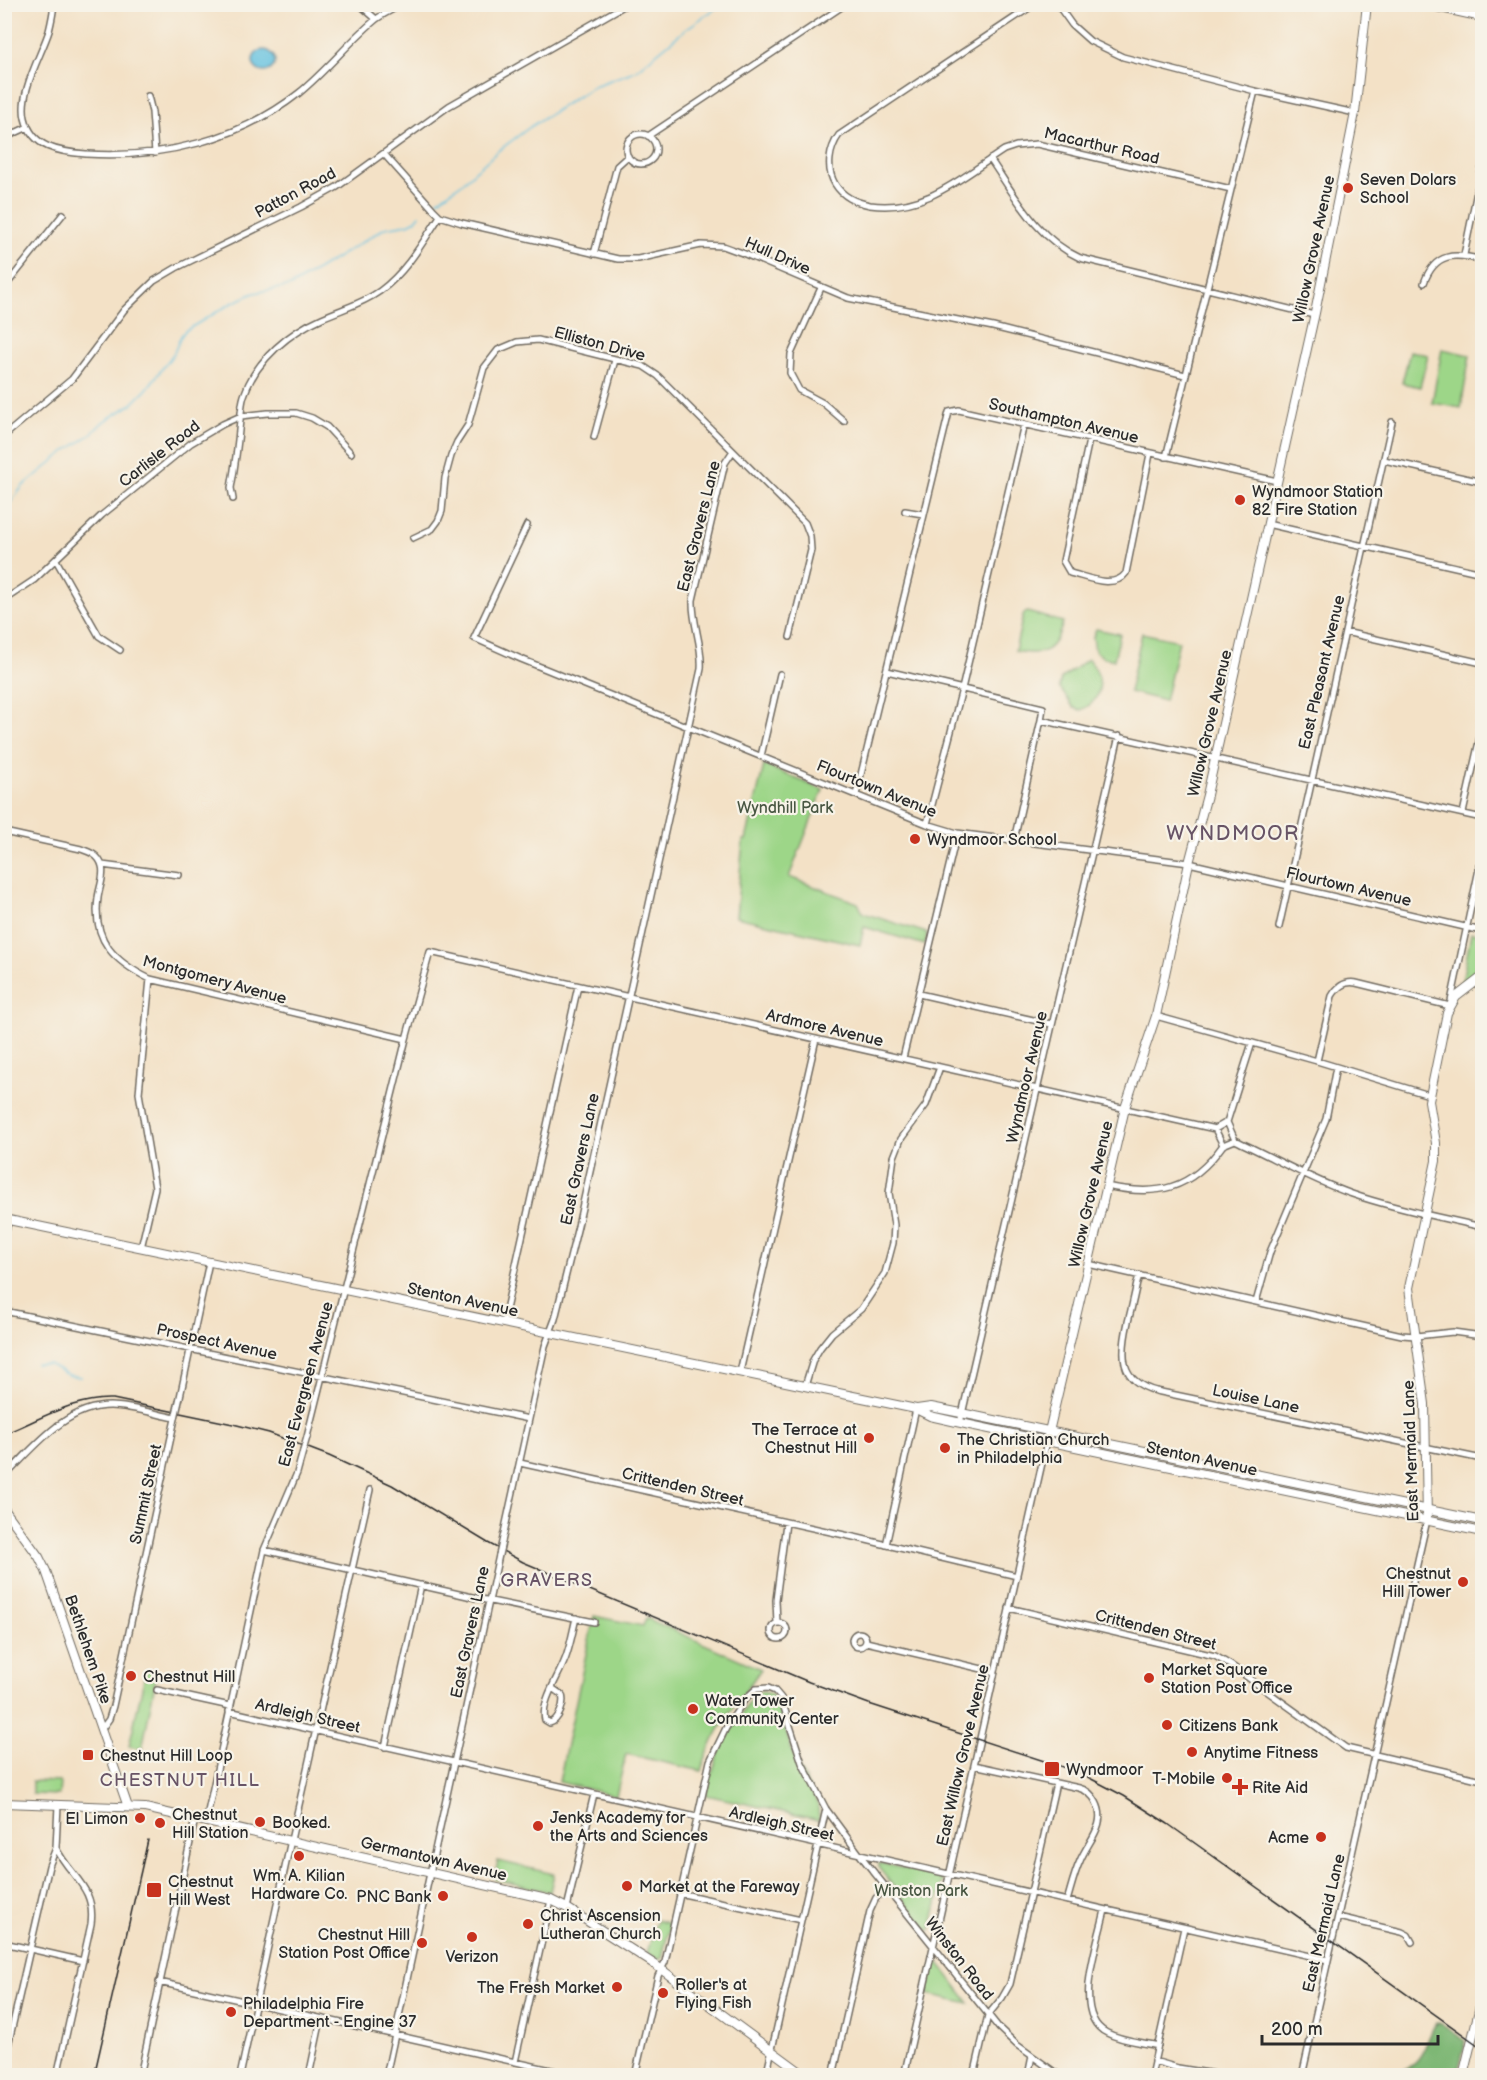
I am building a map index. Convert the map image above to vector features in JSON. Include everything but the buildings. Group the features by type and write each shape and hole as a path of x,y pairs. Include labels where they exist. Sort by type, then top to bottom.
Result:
{"main road":[{"name":"Stenton Avenue","path":"7,1220 916,1409 930,1416 960,1423 1482,1532"},
{"name":"Stenton Avenue","path":"916,1409 931,1407 1482,1521"},
{"name":"Bethlehem Pike","path":"4,1509 44,1566 128,1807"},
{"name":"Germantown Avenue","path":"4,1803 145,1808 551,1900 662,1970 806,2076"}],"street":[{"path":"54,4 49,31 25,96 24,111 28,127 43,145 54,150 100,154 155,153 206,140 268,113 300,92 376,20 402,4"},
{"path":"359,4 376,20"},
{"name":"Patton Road","path":"4,436 72,379 124,310 154,281 317,198 384,154 458,100 627,4"},
{"path":"648,136 846,4"},
{"name":"Macarthur Road","path":"1035,4 839,135 831,150 831,171 839,189 852,201 890,206 916,202 938,194 1010,148 1037,144 1231,189"},
{"path":"1057,4 1077,31 1108,52 1255,91 1355,112"},
{"name":"Willow Grove Avenue","path":"1047,1441 1125,1108 1155,1016 1314,315 1355,112 1367,4"},
{"path":"1423,4 1482,17"},
{"path":"1166,457 1255,91"},
{"path":"148,96 152,112 155,153"},
{"path":"4,138 28,127"},
{"path":"641,134 655,142 657,147 649,163 638,164 628,156 627,145 631,138 641,134"},
{"path":"233,499 231,488 242,402 250,381 269,355 306,325 361,303 391,282 415,254 440,216 384,154"},
{"path":"594,254 617,166 628,156"},
{"path":"990,159 1036,226 1063,250 1080,258 1314,315"},
{"path":"1464,255 1482,167"},
{"path":"4,288 63,213"},
{"name":"Hull Drive","path":"440,216 618,259 638,259 701,245 716,245 745,254 821,288 868,303 993,327 1185,375"},
{"path":"1424,283 1437,262 1447,257 1464,255 1482,260"},
{"path":"821,288 791,354 790,373 799,390 823,403 844,421"},
{"name":"Elliston Drive","path":"413,538 432,530 438,521 442,511 445,478 451,456 468,425 482,375 493,354 517,342 538,339 643,366 658,376 805,524 810,536 811,550 790,637"},
{"path":"594,437 615,360"},
{"name":"Southampton Avenue","path":"923,514 949,412 958,410 1277,481"},
{"name":"Carlisle Road","path":"4,600 34,580 102,515 191,443 214,428 241,416 277,412 307,416 327,427 351,453"},
{"name":"East Pleasant Avenue","path":"1279,927 1392,422"},
{"path":"927,824 962,688 1024,424"},
{"path":"1089,440 1063,561 1067,571 1079,576 1112,583 1121,579 1126,573 1150,454"},
{"name":"East Gravers Lane","path":"386,2076 529,1419 578,1226 688,726 702,660 694,619 693,600 725,463 733,451"},
{"path":"1384,460 1482,482"},
{"path":"856,795 923,514 905,511"},
{"path":"1267,524 1482,573"},
{"name":"Flourtown Avenue","path":"527,525 474,638 521,659 927,824 957,833 1189,863 1482,931"},
{"path":"56,560 99,636 120,650"},
{"path":"1345,632 1482,663"},
{"path":"887,671 1043,708 1014,840"},
{"path":"761,756 780,674"},
{"path":"1041,720 1482,818"},
{"path":"1462,813 1482,728"},
{"name":"Wyndmoor Avenue","path":"960,1423 1119,736"},
{"path":"4,832 88,851 98,858 102,865 179,875"},
{"path":"903,1058 957,833"},
{"path":"1450,1006 1482,855"},
{"name":"Montgomery Avenue","path":"102,865 97,907 98,922 110,950 124,966 150,979 405,1040"},
{"name":"Ardmore Avenue","path":"430,952 1215,1129"},
{"name":"East Evergreen Avenue","path":"206,1821 264,1550 297,1473 307,1437 405,1040 430,952"},
{"path":"1450,1006 1456,997 1482,976"},
{"path":"141,1248 155,1188 139,1093 150,979"},
{"path":"1317,1061 1332,996 1344,983 1356,983 1450,1006"},
{"path":"503,1323 578,986"},
{"path":"919,994 1051,1024"},
{"name":"East Mermaid Lane","path":"1302,2076 1427,1520 1425,1404 1409,1288 1436,1155 1429,1095 1450,1006"},
{"path":"1155,1016 1252,1042 1429,1095"},
{"path":"740,1372 816,1039"},
{"path":"1252,1042 1227,1122 1235,1140 1352,1194 1482,1227"},
{"path":"805,1386 813,1360 820,1348 832,1333 861,1309 885,1273 891,1254 893,1234 889,1193 894,1156 902,1139 926,1105 940,1067"},
{"path":"1256,1302 1270,1252 1326,1119 1336,1067"},
{"path":"1223,1145 1215,1129 1227,1122"},
{"path":"1106,1186 1140,1191 1169,1187 1195,1175 1223,1145 1235,1140"},
{"path":"4,1236 7,1220"},
{"name":"Summit Street","path":"101,1730 109,1719 113,1707 209,1262"},
{"path":"1087,1264 1401,1335 1416,1336 1453,1332 1482,1336"},
{"name":"Louise Lane","path":"1139,1275 1123,1350 1126,1367 1138,1384 1156,1391 1482,1460"},
{"name":"Prospect Avenue","path":"4,1311 529,1419"},
{"path":"4,1477 58,1425 83,1411 109,1406 175,1416"},
{"path":"886,1545 916,1409"},
{"name":"East Willow Grove Avenue","path":"904,2076 1047,1441"},
{"name":"Crittenden Street","path":"520,1463 1017,1576"},
{"path":"240,2076 290,1841 370,1490"},
{"path":"777,1623 777,1590 786,1523"},
{"path":"264,1550 594,1622"},
{"path":"385,1747 421,1585"},
{"name":"Crittenden Street","path":"1009,1608 1215,1656 1346,1748 1482,1780"},
{"path":"552,1688 562,1695 564,1700 557,1718 550,1723 545,1720 544,1714 552,1688 568,1653 576,1618"},
{"path":"866,1642 995,1672"},
{"name":"Winston Road","path":"696,1817 708,1766 721,1737 749,1695 759,1688 775,1691 781,1698 802,1763 826,1809 860,1855 988,2015 1011,2040 1060,2076"},
{"name":"Ardleigh Street","path":"157,1690 315,1731 1328,1960"},
{"path":"974,1765 1087,1791 1098,1806 1101,1822 1080,1860 1067,1901"},
{"path":"974,2076 988,2015 1010,1984 1056,1783"},
{"path":"567,1908 594,1794"},
{"path":"4,2063 49,1866 56,1848 58,1805"},
{"path":"766,2076 826,1809"},
{"path":"635,2076 658,1976 665,1962 696,1817"},
{"path":"140,2076 195,1819"},
{"path":"56,1848 86,1890 91,1905 91,1924 57,2076"},
{"path":"833,2076 870,1911 876,1898 887,1887"},
{"path":"680,1893 801,1920"},
{"path":"515,2062 551,1900"},
{"path":"1105,1910 1089,1987 1091,2016 1098,2027 1109,2034 1158,2046"},
{"path":"1338,1917 1402,1932 1408,1935 1412,1942"},
{"path":"1151,2076 1184,1928"},
{"path":"4,1943 83,1961"},
{"path":"159,1982 578,2076"},
{"path":"1463,2076 1482,1998"},
{"path":"309,2076 321,2019"},
{"path":"1028,2076 1032,2056"},
{"path":"1154,2061 1178,2068 1227,2076"}],"green space":[{"path":"1442,349 1470,355 1461,408 1432,403"},
{"path":"1410,351 1428,355 1420,387 1402,383"},
{"path":"1027,612 1063,622 1056,640 1047,650 1034,653 1015,651 1023,615"},
{"path":"1096,629 1120,634 1114,660 1103,657 1095,651 1093,637"},
{"path":"1142,633 1179,641 1165,701 1129,692"},
{"path":"1088,659 1097,673 1100,687 1094,700 1081,710 1074,708 1059,687 1061,679"},
{"name":"Wyndhill Park","path":"764,765 823,790 789,877 858,903 863,913 927,933 925,945 864,927 860,945 736,917 743,840 746,840"},
{"path":"1471,933 1482,935 1482,969 1464,983 1462,981"},
{"path":"594,1616 643,1626 646,1618 761,1669 719,1730 702,1771 626,1754 616,1796 559,1782"},
{"path":"146,1670 157,1673 142,1749 129,1746"},
{"path":"761,1692 771,1694 776,1700 795,1760 818,1805 819,1820 706,1795 724,1742 750,1701"},
{"path":"32,1781 60,1782 59,1795 32,1794"},
{"path":"498,1861 554,1874 550,1892 494,1879"},
{"name":"Winston Park","path":"879,1863 943,1877 931,1930 927,1929 878,1867"},
{"path":"657,1920 670,1924 662,1958 659,1960 647,1953"},
{"path":"937,1962 969,2003 927,1994 934,1965"},
{"path":"1436,2023 1466,2041 1457,2075 1401,2075 1421,2055"}],"water":[{"path":"264,50 272,53 275,61 272,69 264,72 256,69 253,61 256,53"}],"waterway":[{"path":"437,201 530,127 594,86 635,71 686,29 722,4"},
{"path":"4,511 23,486 62,454 90,435 103,422 132,404 146,390 174,353 185,331 232,303 254,293 291,286 385,228 408,224 420,215"},
{"path":"36,1364 49,1364 68,1375 81,1377"}],"railway":[{"path":"4,1434 71,1406 99,1399 113,1399 269,1433 329,1456 392,1485 523,1562 809,1682 869,1704 1078,1772 1124,1796 1168,1824 1482,2048"},
{"path":"94,2076 148,1840"}],"place":[{"name":"Seven Dolars School","path":"1348,188"},
{"name":"Wyndmoor Station 82 Fire Station","path":"1240,500"},
{"name":"Wyndmoor School","path":"915,839"},
{"name":"The Terrace at Chestnut Hill","path":"869,1438"},
{"name":"The Christian Church in Philadelphia","path":"945,1448"},
{"name":"Chestnut Hill Tower","path":"1463,1582"},
{"name":"Chestnut Hill","path":"131,1676"},
{"name":"Market Square Station Post Office","path":"1149,1678"},
{"name":"Water Tower Community Center","path":"693,1709"},
{"name":"Citizens Bank","path":"1167,1725"},
{"name":"Anytime Fitness","path":"1192,1752"},
{"name":"Chestnut Hill Loop","path":"88,1755"},
{"name":"Wyndmoor","path":"1052,1769"},
{"name":"T-Mobile","path":"1227,1778"},
{"name":"Rite Aid","path":"1240,1787"},
{"name":"El Limon","path":"140,1818"},
{"name":"Booked.","path":"260,1822"},
{"name":"Chestnut Hill Station","path":"160,1823"},
{"name":"Jenks Academy for the Arts and Sciences","path":"538,1826"},
{"name":"Acme","path":"1321,1837"},
{"name":"Wm. A. Kilian Hardware Co.","path":"299,1856"},
{"name":"Market at the Fareway","path":"627,1886"},
{"name":"Chestnut Hill West","path":"154,1890"},
{"name":"PNC Bank","path":"443,1896"},
{"name":"Christ Ascension Lutheran Church","path":"528,1924"},
{"name":"Verizon","path":"472,1937"},
{"name":"Chestnut Hill Station Post Office","path":"422,1943"},
{"name":"The Fresh Market","path":"617,1987"},
{"name":"Roller's at Flying Fish","path":"663,1993"},
{"name":"Philadelphia Fire Department - Engine 37","path":"231,2012"}],"district":[{"name":"WYNDMOOR","path":"1233,833"},
{"name":"GRAVERS","path":"547,1580"},
{"name":"CHESTNUT HILL","path":"180,1780"}]}
